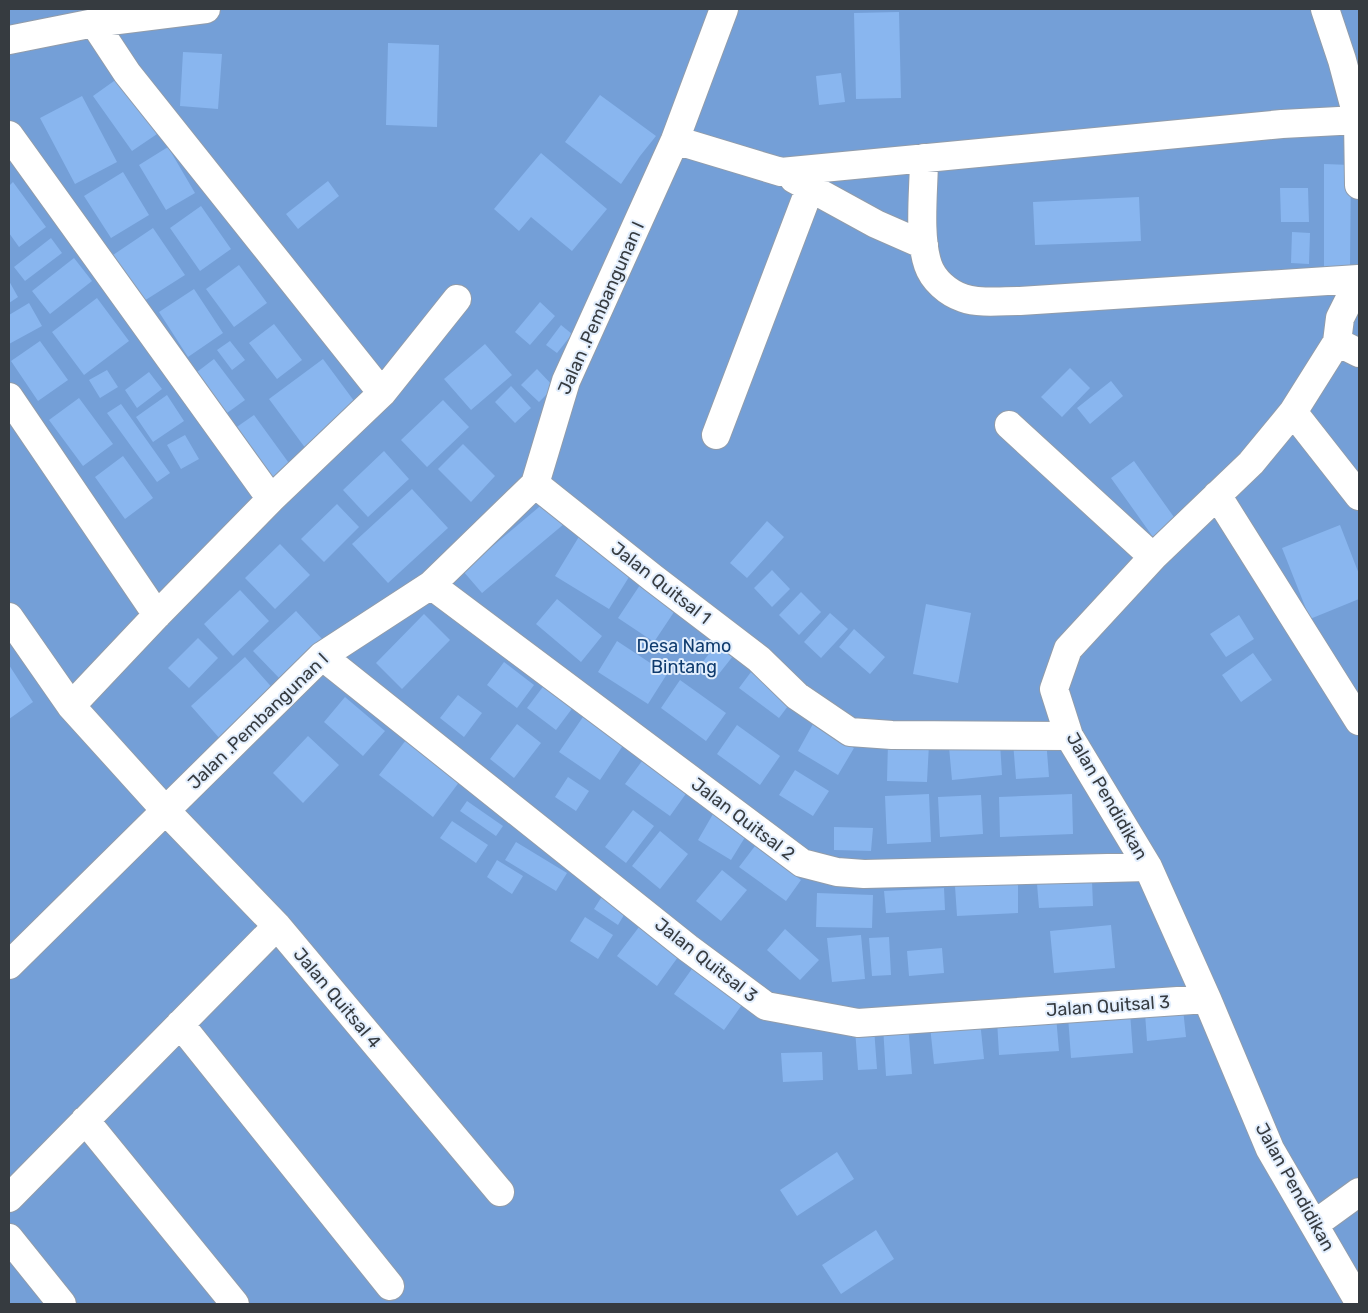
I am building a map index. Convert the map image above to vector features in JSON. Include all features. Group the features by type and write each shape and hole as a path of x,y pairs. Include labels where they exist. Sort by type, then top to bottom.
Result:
{"street":[{"path":"9,39 94,23 206,9"},
{"name":"Jalan .Pembangunan I","path":"9,965 322,656 431,585 535,484 566,381 676,140 724,9"},
{"path":"1325,9 1342,60 1358,120 1359,185"},
{"path":"94,23 127,73 382,393"},
{"path":"781,172 1282,124 1358,120"},
{"path":"9,135 271,499"},
{"path":"676,140 781,172 876,224 924,245"},
{"path":"924,158 924,245 928,265 933,275 943,287 952,294 964,299 976,301 1353,302"},
{"path":"716,435 810,188"},
{"path":"71,706 156,615 271,499 382,393 457,299"},
{"name":"Jalan Pendidikan","path":"1353,302 1292,412 1251,463 1153,557 1068,650 1054,689 1069,736 1148,867 1207,999 1270,1149 1359,1302"},
{"path":"9,396 156,615"},
{"path":"1292,412 1359,496"},
{"path":"1009,425 1153,557"},
{"name":"Jalan Quitsal 1","path":"535,484 759,659 797,696 850,732 892,735 1069,736"},
{"path":"1218,496 1359,721"},
{"name":"Jalan Quitsal 2","path":"431,585 802,863 837,872 864,874 1148,867"},
{"name":"Jalan Quitsal 4","path":"9,617 71,706 166,811 277,926 500,1192"},
{"name":"Jalan Quitsal 3","path":"322,656 688,948 766,1006 858,1023 1207,999"},
{"path":"9,1198 277,926"},
{"path":"180,1024 390,1286"},
{"path":"85,1120 235,1304"},
{"path":"1315,1224 1359,1192"},
{"path":"9,1238 62,1304"}],"green space":[{"name":"Desa Namo Bintang","path":"9,9 1359,9 1359,1304 9,1304"}],"building":[{"path":"899,12 901,98 856,99 854,13"},
{"path":"388,43 439,45 437,127 386,125"},
{"path":"183,52 222,54 218,109 180,106"},
{"path":"841,73 845,102 819,105 816,76"},
{"path":"121,76 160,132 132,151 93,96"},
{"path":"600,95 656,136 621,184 565,142"},
{"path":"82,96 117,162 75,184 40,118"},
{"path":"168,147 195,193 166,210 139,165"},
{"path":"541,153 607,209 572,251 531,217 519,231 494,209"},
{"path":"1324,164 1351,165 1350,267 1324,267"},
{"path":"123,172 149,215 111,238 84,196"},
{"path":"328,181 339,196 298,229 286,214"},
{"path":"13,182 46,227 19,247 9,233 9,186"},
{"path":"1280,188 1308,188 1309,222 1281,222"},
{"path":"1139,197 1141,241 1035,245 1033,202"},
{"path":"201,206 231,249 200,271 170,228"},
{"path":"153,228 185,275 144,301 113,255"},
{"path":"1292,232 1310,233 1309,264 1291,263"},
{"path":"51,238 62,253 25,281 14,267"},
{"path":"74,258 92,281 50,314 32,291"},
{"path":"239,265 267,303 234,327 206,289"},
{"path":"9,281 18,297 9,303"},
{"path":"194,289 223,333 188,357 159,312"},
{"path":"97,298 129,341 84,375 52,332"},
{"path":"540,302 555,316 530,345 515,332"},
{"path":"29,303 42,326 9,344 9,315"},
{"path":"274,324 302,360 277,379 249,343"},
{"path":"561,325 572,334 557,353 546,345"},
{"path":"40,341 68,380 38,401 11,361"},
{"path":"230,341 245,360 232,370 217,350"},
{"path":"485,344 512,375 471,410 444,379"},
{"path":"214,359 245,400 227,413 197,372"},
{"path":"323,359 360,409 306,449 269,399"},
{"path":"1070,368 1090,388 1062,417 1041,397"},
{"path":"537,369 554,387 539,402 521,385"},
{"path":"107,370 118,387 100,398 89,380"},
{"path":"149,372 162,389 137,408 125,390"},
{"path":"1111,381 1123,396 1090,424 1077,408"},
{"path":"511,386 531,408 515,423 495,402"},
{"path":"167,395 184,421 153,442 136,417"},
{"path":"79,398 113,444 83,466 49,420"},
{"path":"443,400 469,427 427,467 401,440"},
{"path":"121,404 170,473 157,482 107,413"},
{"path":"254,415 291,466 268,483 231,431"},
{"path":"185,435 199,459 181,469 167,445"},
{"path":"463,444 495,476 471,502 438,469"},
{"path":"384,451 409,479 368,517 343,490"},
{"path":"123,456 153,498 125,519 95,477"},
{"path":"1134,461 1181,527 1158,544 1111,478"},
{"path":"412,489 448,528 388,583 352,544"},
{"path":"545,502 564,524 482,593 463,571"},
{"path":"337,504 359,527 324,562 301,539"},
{"path":"767,521 784,537 747,578 730,563"},
{"path":"1340,525 1359,574 1359,599 1310,619 1282,548"},
{"path":"580,535 634,569 609,609 555,576"},
{"path":"280,544 310,575 275,609 245,578"},
{"path":"772,570 790,589 772,607 754,588"},
{"path":"640,585 676,609 654,642 618,618"},
{"path":"240,590 269,621 233,656 204,624"},
{"path":"801,592 821,612 799,635 779,615"},
{"path":"557,599 602,636 581,662 536,624"},
{"path":"926,604 971,613 958,683 913,674"},
{"path":"296,611 323,640 281,680 253,651"},
{"path":"830,613 848,629 821,658 804,642"},
{"path":"424,614 450,640 402,689 376,663"},
{"path":"1239,615 1254,639 1226,657 1210,634"},
{"path":"854,629 885,657 870,674 839,647"},
{"path":"198,638 218,658 189,688 168,668"},
{"path":"720,639 737,651 718,675 702,663"},
{"path":"617,641 667,674 648,704 598,672"},
{"path":"1253,653 1272,680 1241,702 1222,675"},
{"path":"245,657 276,692 221,740 191,706"},
{"path":"504,662 534,685 517,708 487,685"},
{"path":"9,665 33,702 9,719"},
{"path":"751,672 791,702 779,718 739,688"},
{"path":"680,680 726,713 706,741 661,708"},
{"path":"545,684 574,706 556,730 527,708"},
{"path":"458,695 482,713 464,737 440,718"},
{"path":"345,697 385,731 363,756 324,722"},
{"path":"585,714 626,741 600,780 559,752"},
{"path":"517,724 541,743 514,778 490,759"},
{"path":"813,724 854,748 838,775 798,751"},
{"path":"737,725 780,756 760,785 717,754"},
{"path":"308,736 339,765 303,803 273,773"},
{"path":"1046,739 1049,777 1016,779 1013,742"},
{"path":"406,740 460,781 433,817 379,775"},
{"path":"888,743 929,744 927,782 887,781"},
{"path":"1000,743 1002,775 952,780 949,747"},
{"path":"645,757 690,788 670,816 625,784"},
{"path":"795,770 829,791 813,816 779,795"},
{"path":"568,777 589,791 576,811 555,797"},
{"path":"929,794 931,842 887,844 885,796"},
{"path":"1072,794 1073,834 1000,837 999,797"},
{"path":"981,795 983,834 940,837 938,797"},
{"path":"467,801 503,826 496,836 460,811"},
{"path":"633,810 654,826 626,863 605,847"},
{"path":"713,814 747,834 731,860 698,840"},
{"path":"452,821 488,845 476,863 440,838"},
{"path":"834,827 873,828 871,851 834,850"},
{"path":"660,831 688,854 660,889 632,866"},
{"path":"516,842 567,873 556,891 505,860"},
{"path":"755,846 801,880 786,901 739,867"},
{"path":"497,860 523,876 512,894 487,877"},
{"path":"722,870 747,890 721,921 696,901"},
{"path":"1092,881 1093,906 1039,908 1037,884"},
{"path":"1018,884 1018,913 957,916 955,886"},
{"path":"944,888 945,910 886,913 884,891"},
{"path":"606,890 630,905 618,925 594,909"},
{"path":"817,893 873,895 872,928 816,927"},
{"path":"585,917 613,935 598,959 570,941"},
{"path":"1111,925 1115,968 1054,973 1050,931"},
{"path":"639,927 678,957 657,986 617,956"},
{"path":"785,929 819,960 800,980 767,950"},
{"path":"861,935 865,979 832,982 827,938"},
{"path":"889,937 891,975 872,976 869,938"},
{"path":"942,948 944,973 909,976 907,951"},
{"path":"694,966 744,1002 724,1030 674,994"},
{"path":"1183,1009 1186,1037 1147,1041 1145,1013"},
{"path":"1130,1012 1133,1053 1071,1058 1068,1016"},
{"path":"1056,1016 1059,1051 999,1055 997,1020"},
{"path":"980,1021 984,1059 934,1064 930,1026"},
{"path":"908,1024 912,1074 886,1076 883,1026"},
{"path":"874,1028 877,1069 858,1070 855,1029"},
{"path":"822,1052 823,1080 783,1082 781,1053"},
{"path":"837,1152 854,1179 797,1216 780,1190"},
{"path":"876,1230 894,1259 841,1294 822,1265"}]}
